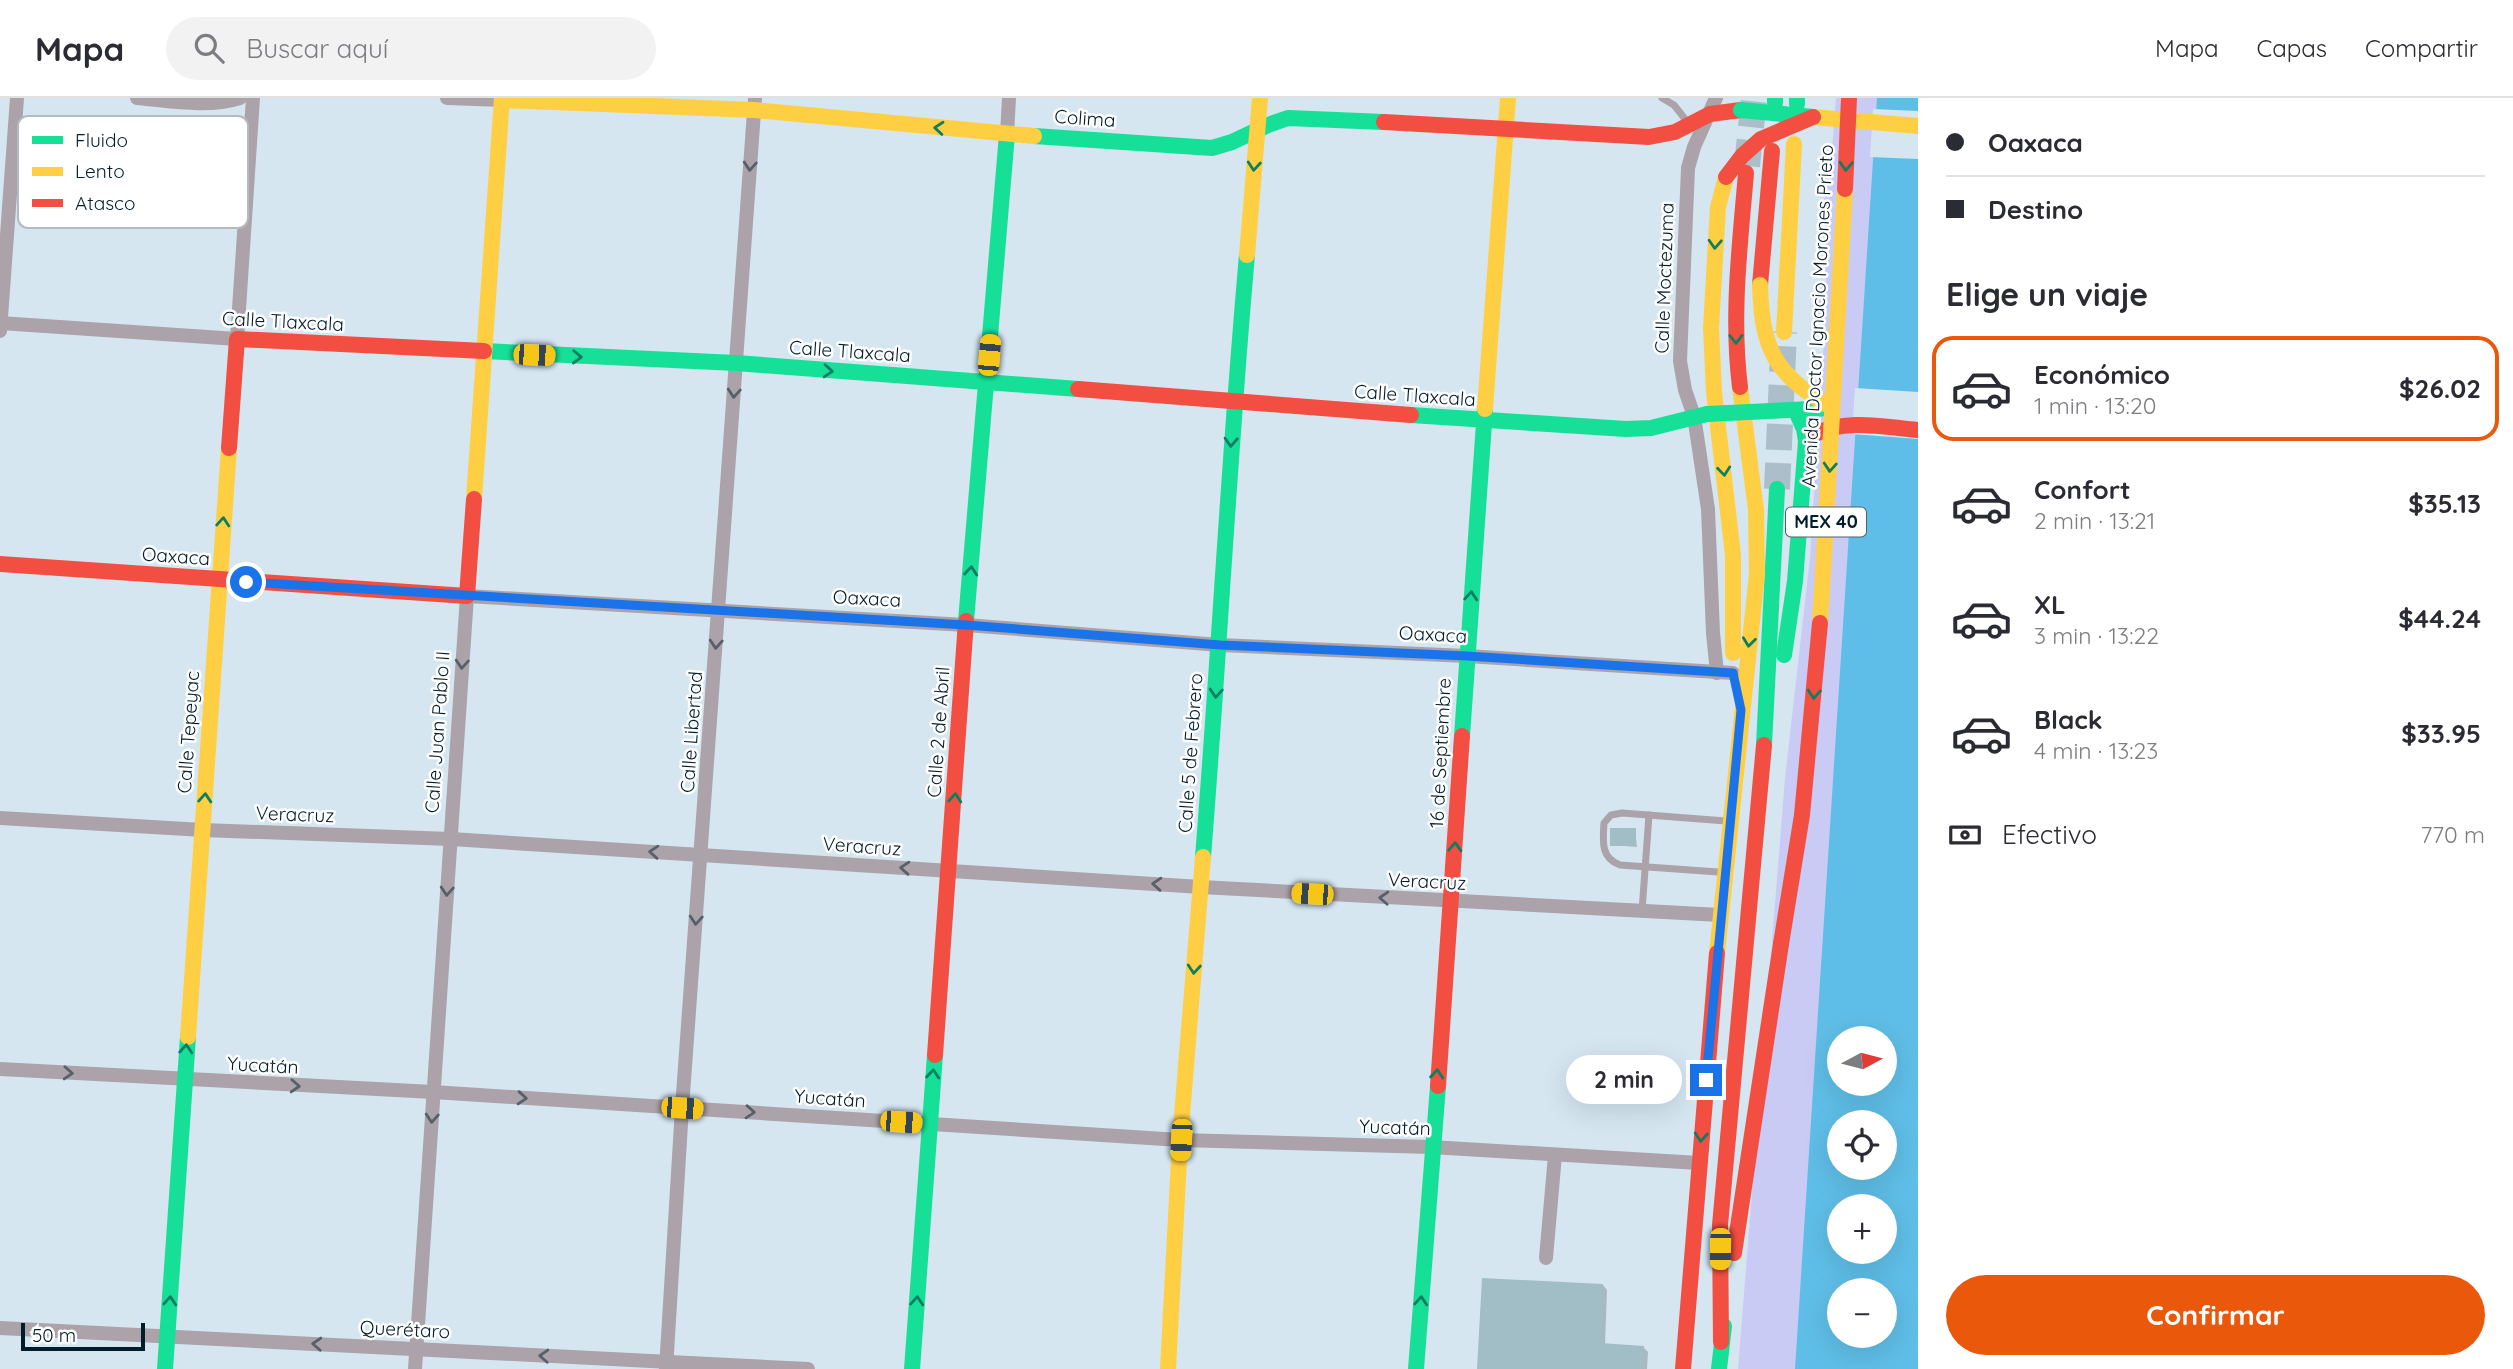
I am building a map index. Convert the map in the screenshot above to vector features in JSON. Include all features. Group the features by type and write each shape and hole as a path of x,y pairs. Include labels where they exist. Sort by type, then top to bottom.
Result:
{"main road":[{"name":"Calle 5 de Febrero","path":"1168,1369 1181,1140 1220,645 1234,402 1260,98"},
{"name":"16 de Septiembre","path":"1416,1369 1431,1147 1452,902 1467,656 1508,98"},
{"name":"Avenida Doctor Ignacio Morones Prieto","path":"1719,1369 1748,1158 1804,800 1832,438 1849,98"},
{"name":"Colima","path":"502,99 755,104 1007,134 1212,148 1227,146 1272,121 1288,118 1649,138 1675,132 1710,114"},
{"name":"Calle Juan Pablo II","path":"467,596 502,99"},
{"path":"1710,114 1741,110 1918,126"},
{"path":"1741,710 1725,673 1733,555 1714,392 1711,328 1718,206 1726,177 1742,156 1761,139 1813,117"},
{"name":"Calle 2 de Abril","path":"912,1369 966,625 1007,134"},
{"path":"1784,332 1794,144"},
{"path":"1772,151 1760,285 1763,332 1773,358 1799,387 1844,409"},
{"name":"MEX 40","path":"1683,1369 1720,915 1757,564 1756,510 1735,348 1738,252 1746,173"},
{"name":"Calle Tlaxcala","path":"237,339 484,353 736,363 1485,421 1626,429 1651,428 1700,415 1844,409 1906,412"},
{"name":"Calle Tepeyac","path":"165,1369 237,339"},
{"path":"1764,749 1775,718 1795,581 1806,441 1796,411"},
{"path":"1806,441 1829,427 1846,425 1918,430"},
{"name":"MEX 40","path":"1721,1342 1720,1225 1764,749 1777,489"},
{"name":"Oaxaca","path":"0,564 467,596"}],"street":[{"path":"0,332 17,98"},
{"path":"137,98 183,102 231,101 240,98"},
{"name":"Calle Tepeyac","path":"248,173 253,98"},
{"name":"Colima","path":"447,98 502,99"},
{"name":"Calle 2 de Abril","path":"1007,134 1010,98"},
{"name":"Calle Moctezuma","path":"1716,98 1694,147 1688,169 1679,361 1685,390 1700,415 1725,673"},
{"name":"Calle Libertad","path":"666,1365 682,1108 755,104"},
{"name":"Calle Tepeyac","path":"237,339 244,228"},
{"name":"Calle Tlaxcala","path":"0,323 237,339"},
{"name":"Oaxaca","path":"467,596 966,625 1220,645 1467,656 1725,673"},
{"name":"Calle Juan Pablo II","path":"415,1369 467,596"},
{"name":"Veracruz","path":"0,818 203,830 451,839 1201,887 1720,915"},
{"name":"Yucatán","path":"0,1069 433,1092 1181,1140 1431,1147 1699,1163"},
{"path":"1546,1258 1555,1155"},
{"name":"Querétaro","path":"0,1328 416,1349 666,1365 808,1369"}],"lane":[{"path":"1662,98 1674,105 1689,125"},
{"path":"1725,873 1619,865 1609,858 1603,846 1604,822 1616,814 1730,821"},
{"path":"1642,911 1649,815"}],"shaded area":[{"path":"1836,98 1918,98 1918,1369 1738,1369 1785,778 1810,558 1825,322 1817,322 1818,292 1826,291 1824,179 1831,163"},
{"path":"1877,98 1918,98 1918,1369 1795,1369"}],"pier":[{"path":"1873,109 1918,111 1918,159 1870,157"},
{"path":"1855,388 1918,392 1918,439 1852,434"}],"building":[{"path":"1610,828 1636,828 1636,846 1610,846"},
{"path":"1482,1278 1603,1284 1601,1343 1644,1346 1643,1369 1477,1369"}],"tunnel":[{"path":"1747,166 1754,98"},
{"path":"1777,489 1784,332"}],"traffic: fast":[{"path":"1775,98 1775,103"},
{"path":"1797,98 1797,104"},
{"path":"1741,110 1813,117"},
{"path":"1034,136 1212,148 1288,118 1384,122"},
{"path":"966,621 1007,134"},
{"path":"1203,857 1247,255"},
{"path":"484,351 736,363 1078,389"},
{"path":"1707,414 1832,408"},
{"path":"1462,736 1485,409"},
{"path":"1784,655 1795,581 1806,441 1796,411"},
{"path":"1411,415 1626,429 1651,428 1707,414"},
{"path":"1764,745 1777,489"},
{"path":"165,1369 188,1037"},
{"path":"912,1369 935,1055"},
{"path":"1416,1369 1438,1086"},
{"path":"1719,1369 1724,1326"}],"traffic: slow":[{"path":"474,499 502,98"},
{"path":"1247,255 1260,98"},
{"path":"1485,409 1508,98"},
{"path":"502,100 754,110 1034,136"},
{"path":"1813,117 1918,126"},
{"path":"1784,332 1794,144"},
{"path":"1726,177 1718,207 1711,328 1714,392 1733,555 1733,653"},
{"path":"1820,623 1845,189"},
{"path":"1760,285 1764,327 1775,358 1797,384 1832,408"},
{"path":"1717,953 1757,574 1756,510 1740,387"},
{"path":"188,1037 229,448"},
{"path":"1168,1369 1180,1140 1203,857"}],"traffic: jam":[{"path":"1845,189 1849,98"},
{"path":"1384,122 1649,137 1675,132 1710,114 1741,110"},
{"path":"1726,177 1742,156 1761,139 1813,117"},
{"path":"1760,285 1772,151"},
{"path":"1740,387 1736,307 1746,173"},
{"path":"229,448 237,339 484,351"},
{"path":"1078,389 1411,415"},
{"path":"1813,435 1851,425 1918,430"},
{"path":"0,564 467,596 474,499"},
{"path":"935,1055 966,621"},
{"path":"1781,944 1802,815 1820,623"},
{"path":"1438,1086 1462,736"},
{"path":"1721,1342 1720,1225 1764,745"},
{"path":"1734,1253 1781,944"},
{"path":"1683,1369 1717,953"}],"route":[{"path":"246,582 966,625 1220,645 1467,656 1733,673 1741,710 1706,1080"}]}
